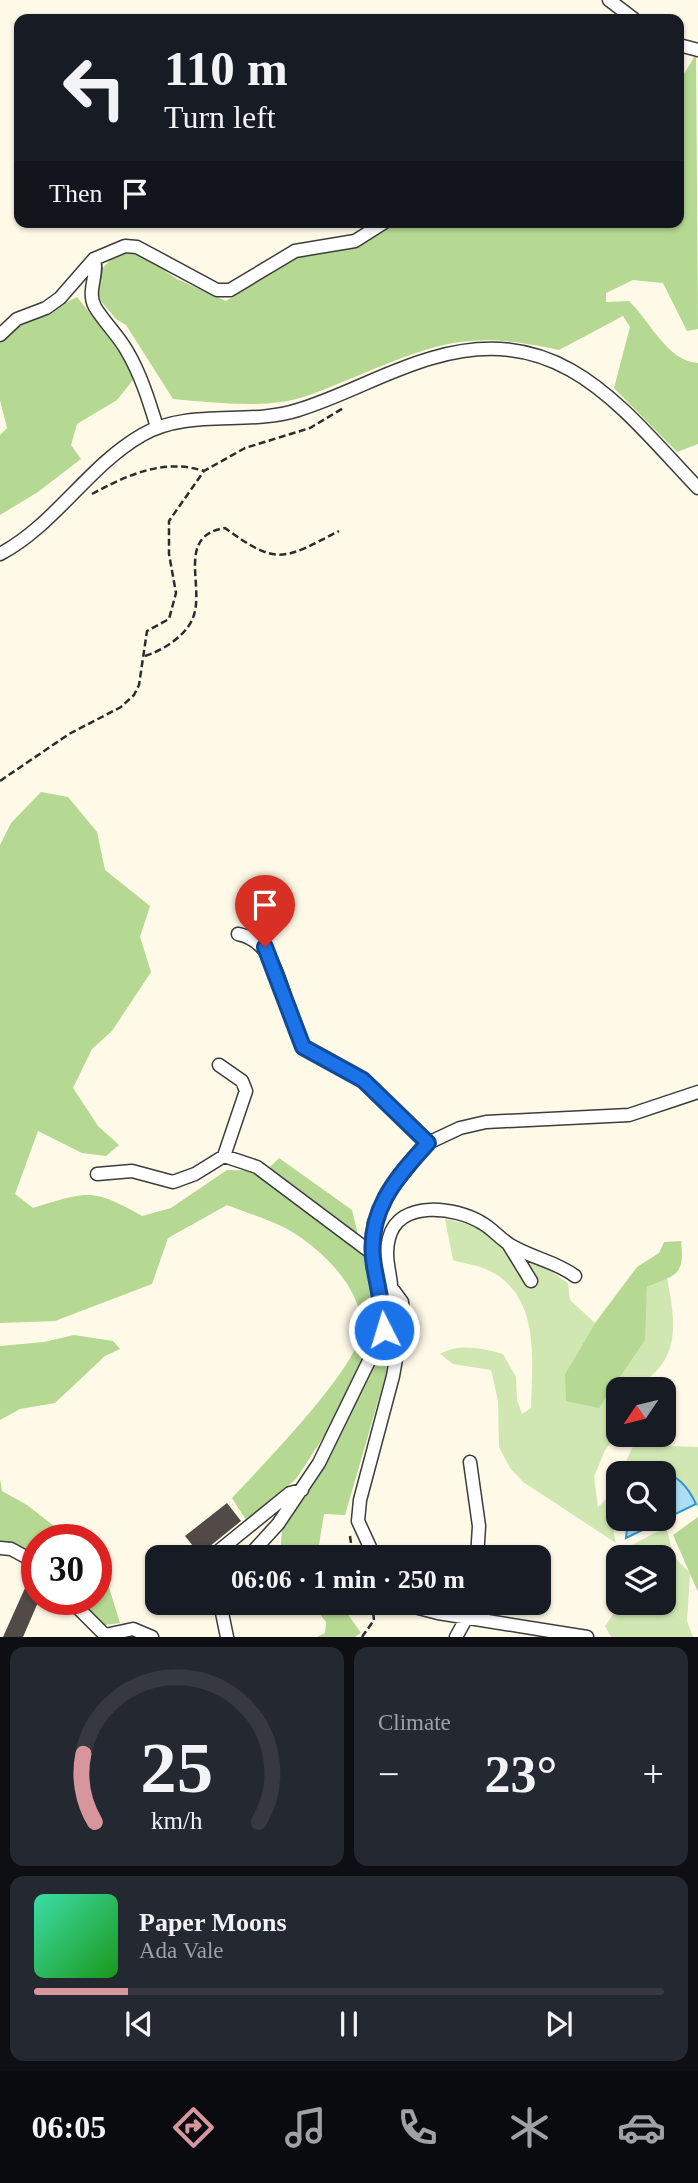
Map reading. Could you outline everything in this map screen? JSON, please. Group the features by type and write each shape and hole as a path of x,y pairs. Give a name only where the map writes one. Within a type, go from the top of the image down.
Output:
{"street":[{"path":"609,0 627,14"},
{"path":"0,335 17,319 46,308 60,298 94,259 124,247 137,247 217,290 230,290 295,251 355,241 376,228"},
{"path":"94,259 96,266 91,287 94,305 126,350 143,381 157,427"},
{"path":"0,554 22,539 124,447 157,427 297,411 432,357 492,347 545,358 575,370 608,393 698,488"},
{"path":"238,934 250,936 265,947 303,1047 363,1080 428,1143"},
{"path":"97,1174 132,1171 173,1182 195,1174 224,1156 246,1091 242,1081 219,1065"},
{"path":"384,1330 373,1254 374,1223 379,1207 404,1170 428,1143 460,1128 486,1122 629,1115 698,1092"},
{"path":"224,1156 257,1167 373,1254"},
{"path":"260,1545 303,1490 384,1330 394,1291 388,1239 398,1222 414,1213 427,1210 455,1211 483,1223 509,1245 575,1276"},
{"path":"509,1245 531,1281"},
{"path":"369,1545 358,1521 360,1500 393,1376 403,1319 402,1302 394,1291"},
{"path":"470,1462 479,1526 478,1545"},
{"path":"226,1545 290,1493 303,1490"},
{"path":"0,1548 11,1549 21,1554"},
{"path":"84,1615 104,1636 133,1629 152,1637"},
{"path":"222,1615 227,1637"},
{"path":"457,1615 587,1637"},
{"path":"456,1637 467,1617"}],"path":[{"path":"0,781 69,734 121,707 139,685 144,657 143,643 147,631 169,619 176,593 169,555 169,521 204,471 245,448 310,428 350,403 346,391"},
{"path":"76,491 88,496 124,477 159,467 188,466 204,471"},
{"path":"144,657 180,636 192,620 197,588 193,569 198,544 213,530 225,528 252,548 275,557 307,548 339,531"},
{"path":"362,1637 374,1620 373,1615"}],"green space":[{"path":"696,54 698,329 687,331 663,283 633,280 606,293 606,302 629,301 669,348 687,361 698,363 698,444 677,452 614,388 630,327 623,316 559,350 499,341 452,343 407,356 299,398 281,402 240,404 173,399 126,325 116,319 100,300 97,284 101,270 113,257 127,253 141,254 177,279 226,301 297,255 362,241 387,228 684,228 684,74"},
{"path":"77,297 120,351 133,380 117,400 77,424 71,445 81,459 38,492 0,515 0,435 7,428 0,400 0,341 9,331"},
{"path":"41,792 68,797 97,832 105,870 150,906 140,937 151,972 112,1031 92,1049 73,1088 98,1126 119,1145 106,1156 82,1153 38,1131 15,1194 33,1208 66,1198 89,1195 111,1200 142,1216 171,1208 227,1170 266,1171 279,1158 352,1210 361,1247 376,1280 383,1329 326,1433 296,1479 246,1520 232,1498 323,1396 353,1353 360,1336 361,1320 349,1287 338,1271 310,1244 281,1226 227,1205 168,1238 152,1284 55,1321 0,1323 0,845 11,823"},
{"path":"445,1219 495,1235 568,1283 570,1300 595,1323 565,1374 644,1340 647,1287 667,1278 673,1333 666,1358 649,1377 606,1377 607,1447 594,1477 598,1507 606,1499 606,1531 614,1531 616,1543 523,1482 510,1468 499,1447 498,1401 491,1370 453,1364 440,1354 455,1349 479,1348 503,1354 516,1377 517,1400 522,1414 531,1408 530,1332 526,1313 518,1297 506,1282 490,1271 453,1260"},
{"path":"681,1241 680,1268 672,1276 647,1287 645,1340 620,1377 606,1377 606,1398 599,1408 566,1401 565,1374 595,1323 637,1267 659,1253 664,1242"},
{"path":"74,1335 113,1341 120,1349 105,1356 55,1403 20,1409 0,1420 0,1346 44,1342"},
{"path":"388,1340 386,1374 345,1515 324,1514 319,1545 281,1545 282,1528 325,1467 351,1403"},
{"path":"633,1447 698,1447 698,1509 684,1484 676,1480 676,1461 626,1461"},
{"path":"0,1479 2,1491 27,1505 51,1524 21,1524 21,1551 0,1541"},
{"path":"698,1517 698,1592 673,1535"},
{"path":"658,1531 667,1531 671,1545 632,1545"},
{"path":"676,1559 690,1573 687,1621 693,1637 611,1637 605,1626 613,1615 676,1615"},
{"path":"112,1597 120,1623 105,1625 93,1615 112,1615"},
{"path":"320,1615 348,1615 361,1633 355,1637 317,1637 325,1633 326,1622"}],"water":[{"path":"676,1478 689,1492 696,1504 676,1514"},
{"path":"627,1531 640,1531 626,1538"}],"building":[{"path":"227,1503 241,1521 211,1545 192,1545 185,1536"},
{"path":"21,1597 21,1615 33,1615 23,1637 3,1637"}],"route":[{"path":"265,947 303,1047 363,1080 428,1143 387,1194 374,1223 374,1266 384,1330"}]}
